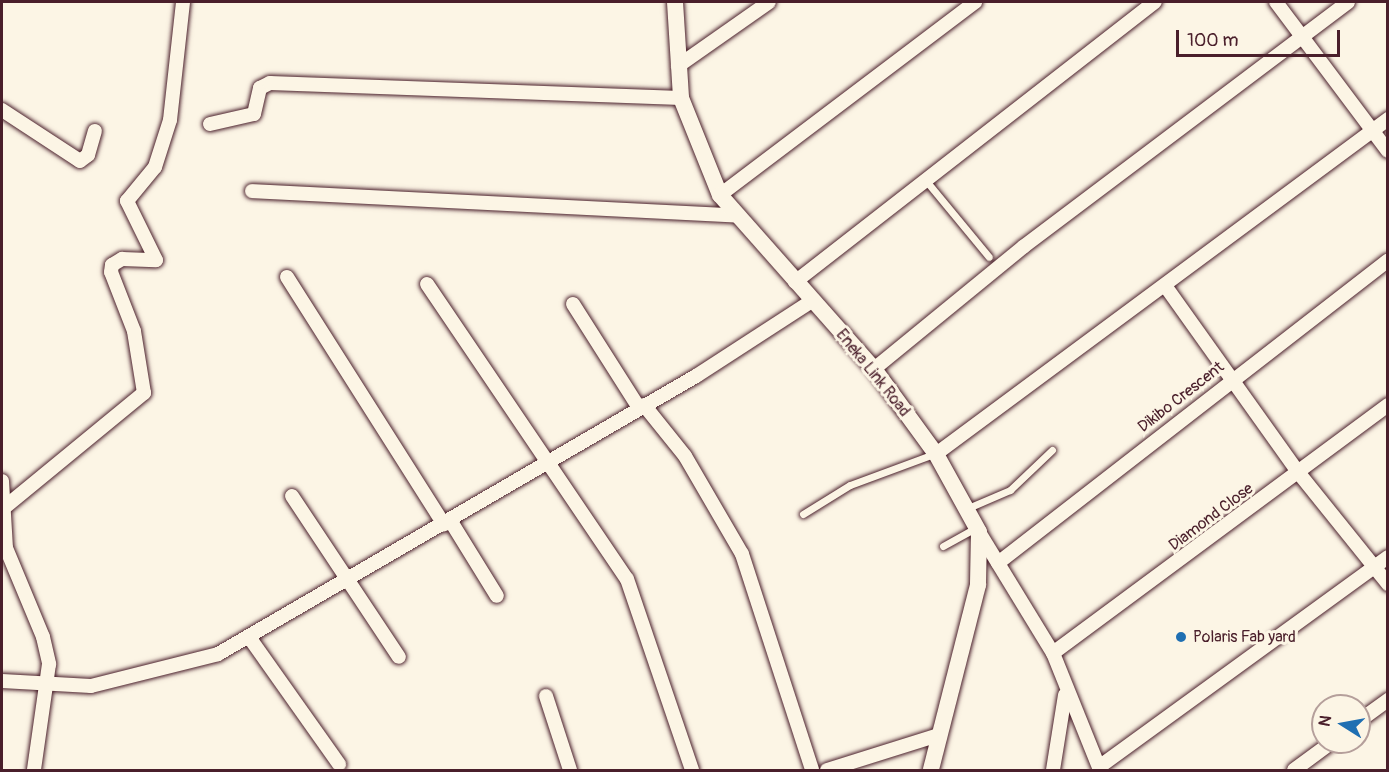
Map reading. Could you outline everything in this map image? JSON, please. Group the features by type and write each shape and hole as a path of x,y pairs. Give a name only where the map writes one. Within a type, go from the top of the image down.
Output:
{"street":[{"path":"5,507 144,393 134,332 111,272 112,265 122,260 156,260 127,201 154,167 170,120 183,2"},
{"name":"Eneka Link Road","path":"675,2 681,98 720,195 733,215 874,369 936,454 978,529 978,585 931,771"},
{"path":"678,66 769,2"},
{"path":"720,195 975,2"},
{"path":"795,282 927,182 1018,104 1155,2"},
{"path":"1276,2 1388,151"},
{"path":"874,369 1023,247 1304,38 1348,2"},
{"path":"210,124 254,114 260,88 270,83 681,98"},
{"path":"2,110 80,161 88,155 96,131"},
{"path":"936,454 1166,287 1388,119"},
{"path":"252,191 733,215"},
{"name":"Dikibo Crescent","path":"998,562 1232,379 1388,261"},
{"path":"287,277 497,596"},
{"path":"427,284 546,464 627,579 692,771"},
{"path":"1166,287 1298,472 1388,584"},
{"path":"2,681 91,686 133,678 218,654 348,581 546,464 812,301"},
{"path":"573,304 641,407 685,456 742,554 812,771"},
{"name":"Diamond Close","path":"1053,653 1388,405"},
{"path":"2,481 6,548 43,637 50,684 34,771"},
{"path":"292,496 399,657"},
{"path":"978,529 1053,653 1065,694 1099,769 1388,557"},
{"path":"249,636 339,764"},
{"path":"1053,771 1065,694"},
{"path":"546,696 570,771"},
{"path":"1371,712 1388,700"},
{"path":"827,771 939,735"},
{"path":"1294,771 1316,754"}],"lane":[{"path":"927,182 989,257"},
{"path":"968,508 1010,490 1052,450"},
{"path":"803,514 850,485 936,454"},
{"path":"943,546 978,529"}],"place":[{"name":"Polaris Fab yard","path":"1181,637"}]}
